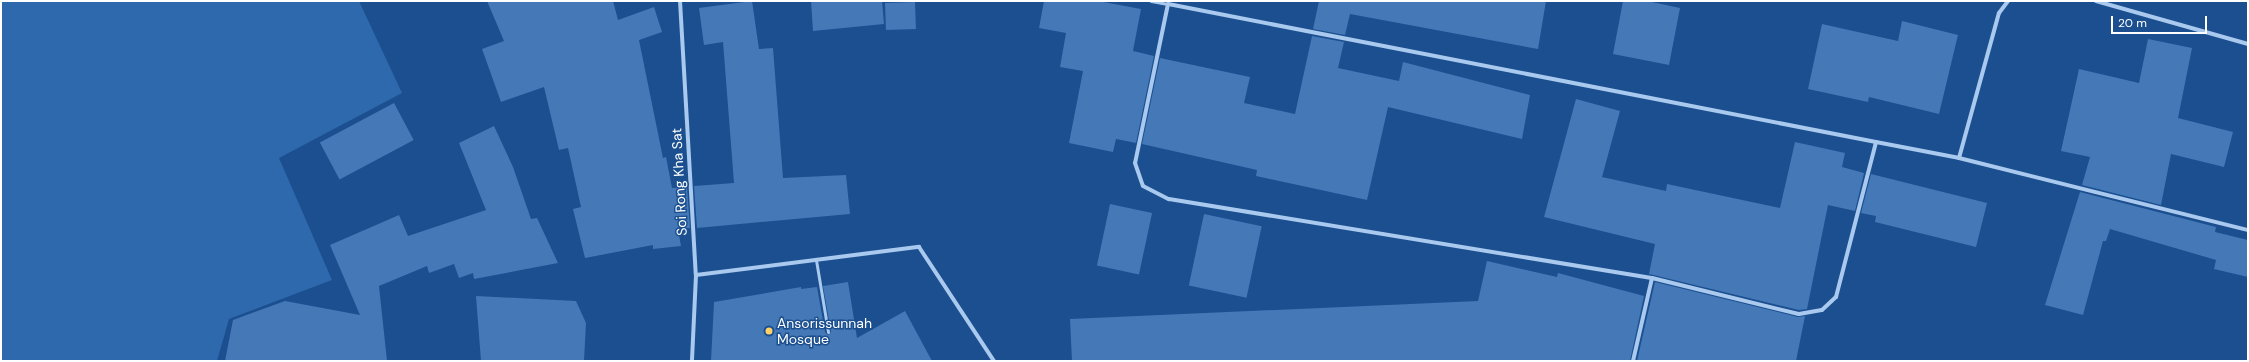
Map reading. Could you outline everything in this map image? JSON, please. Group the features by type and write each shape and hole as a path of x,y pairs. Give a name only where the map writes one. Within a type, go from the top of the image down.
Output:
{"street":[{"name":"Soi Rong Kha Sat","path":"680,1 696,275 692,361"},
{"path":"1959,158 1999,14 2008,1"},
{"path":"2096,1 2248,44"},
{"path":"1876,142 1836,297 1822,310 1799,314 1652,278 1169,199 1143,186 1135,163 1168,4 1959,158 2248,230"},
{"path":"696,275 919,247 994,361"},
{"path":"1633,361 1652,278"}],"lane":[{"path":"1151,1 1168,4"},
{"path":"816,260 828,332"}],"shaded area":[{"path":"1,1 359,1 402,93 279,158 332,280 229,319 217,361 1,361"}],"building":[{"path":"487,1 613,1 618,20 654,7 662,32 639,40 663,158 666,157 672,188 687,187 690,228 678,229 681,246 653,249 653,245 585,258 573,209 581,207 568,148 559,150 544,87 501,102 482,49 504,41"},
{"path":"752,1 759,49 773,48 783,178 846,175 850,214 697,228 694,186 734,183 723,42 704,45 699,8"},
{"path":"811,1 882,1 884,24 813,31"},
{"path":"1044,1 1098,1 1141,9 1133,51 1154,56 1136,143 1116,139 1113,152 1069,143 1083,71 1060,67 1066,33 1039,28"},
{"path":"1319,1 1546,1 1538,49 1350,14 1345,35 1313,29"},
{"path":"1623,1 1647,1 1680,8 1669,65 1613,54"},
{"path":"915,2 916,29 886,30 885,3"},
{"path":"1902,21 1958,35 1939,114 1869,97 1868,102 1808,89 1822,24 1898,41"},
{"path":"1312,36 1344,42 1338,68 1399,81 1403,62 1530,95 1522,139 1388,107 1367,200 1256,176 1257,170 1142,144 1160,58 1250,77 1244,103 1295,114"},
{"path":"2148,39 2192,48 2178,118 2233,132 2224,167 2171,154 2161,205 2082,185 2090,157 2061,151 2079,69 2139,83"},
{"path":"1576,99 1620,111 1602,177 1666,191 1667,184 1780,208 1795,142 1845,153 1842,167 1864,173 1855,211 1828,205 1807,309 1799,310 1649,274 1655,244 1544,217"},
{"path":"394,103 414,140 340,180 320,142"},
{"path":"494,126 513,167 531,219 537,218 558,263 474,279 473,273 459,278 454,264 429,273 427,266 379,286 387,361 225,361 233,320 285,301 360,315 330,245 399,215 408,236 486,210 459,143"},
{"path":"1871,174 1987,203 1976,247 1875,222 1876,216 1861,213"},
{"path":"2080,192 2216,227 2215,232 2248,240 2248,277 2214,269 2216,260 2110,229 2106,241 2103,241 2083,315 2045,305"},
{"path":"1110,204 1152,213 1139,275 1097,266"},
{"path":"1204,214 1262,226 1247,298 1189,285"},
{"path":"1487,261 1557,277 1558,273 1644,296 1630,361 1072,361 1070,319 1478,301"},
{"path":"848,282 857,338 905,311 932,361 711,361 714,302 801,287 801,289 817,287 825,332 828,335 831,332 823,286"},
{"path":"1655,282 1798,317 1805,316 1796,361 1637,361"},
{"path":"476,296 576,301 586,323 584,361 481,361"}],"place":[{"name":"Ansorissunnah Mosque","path":"769,331"}]}
